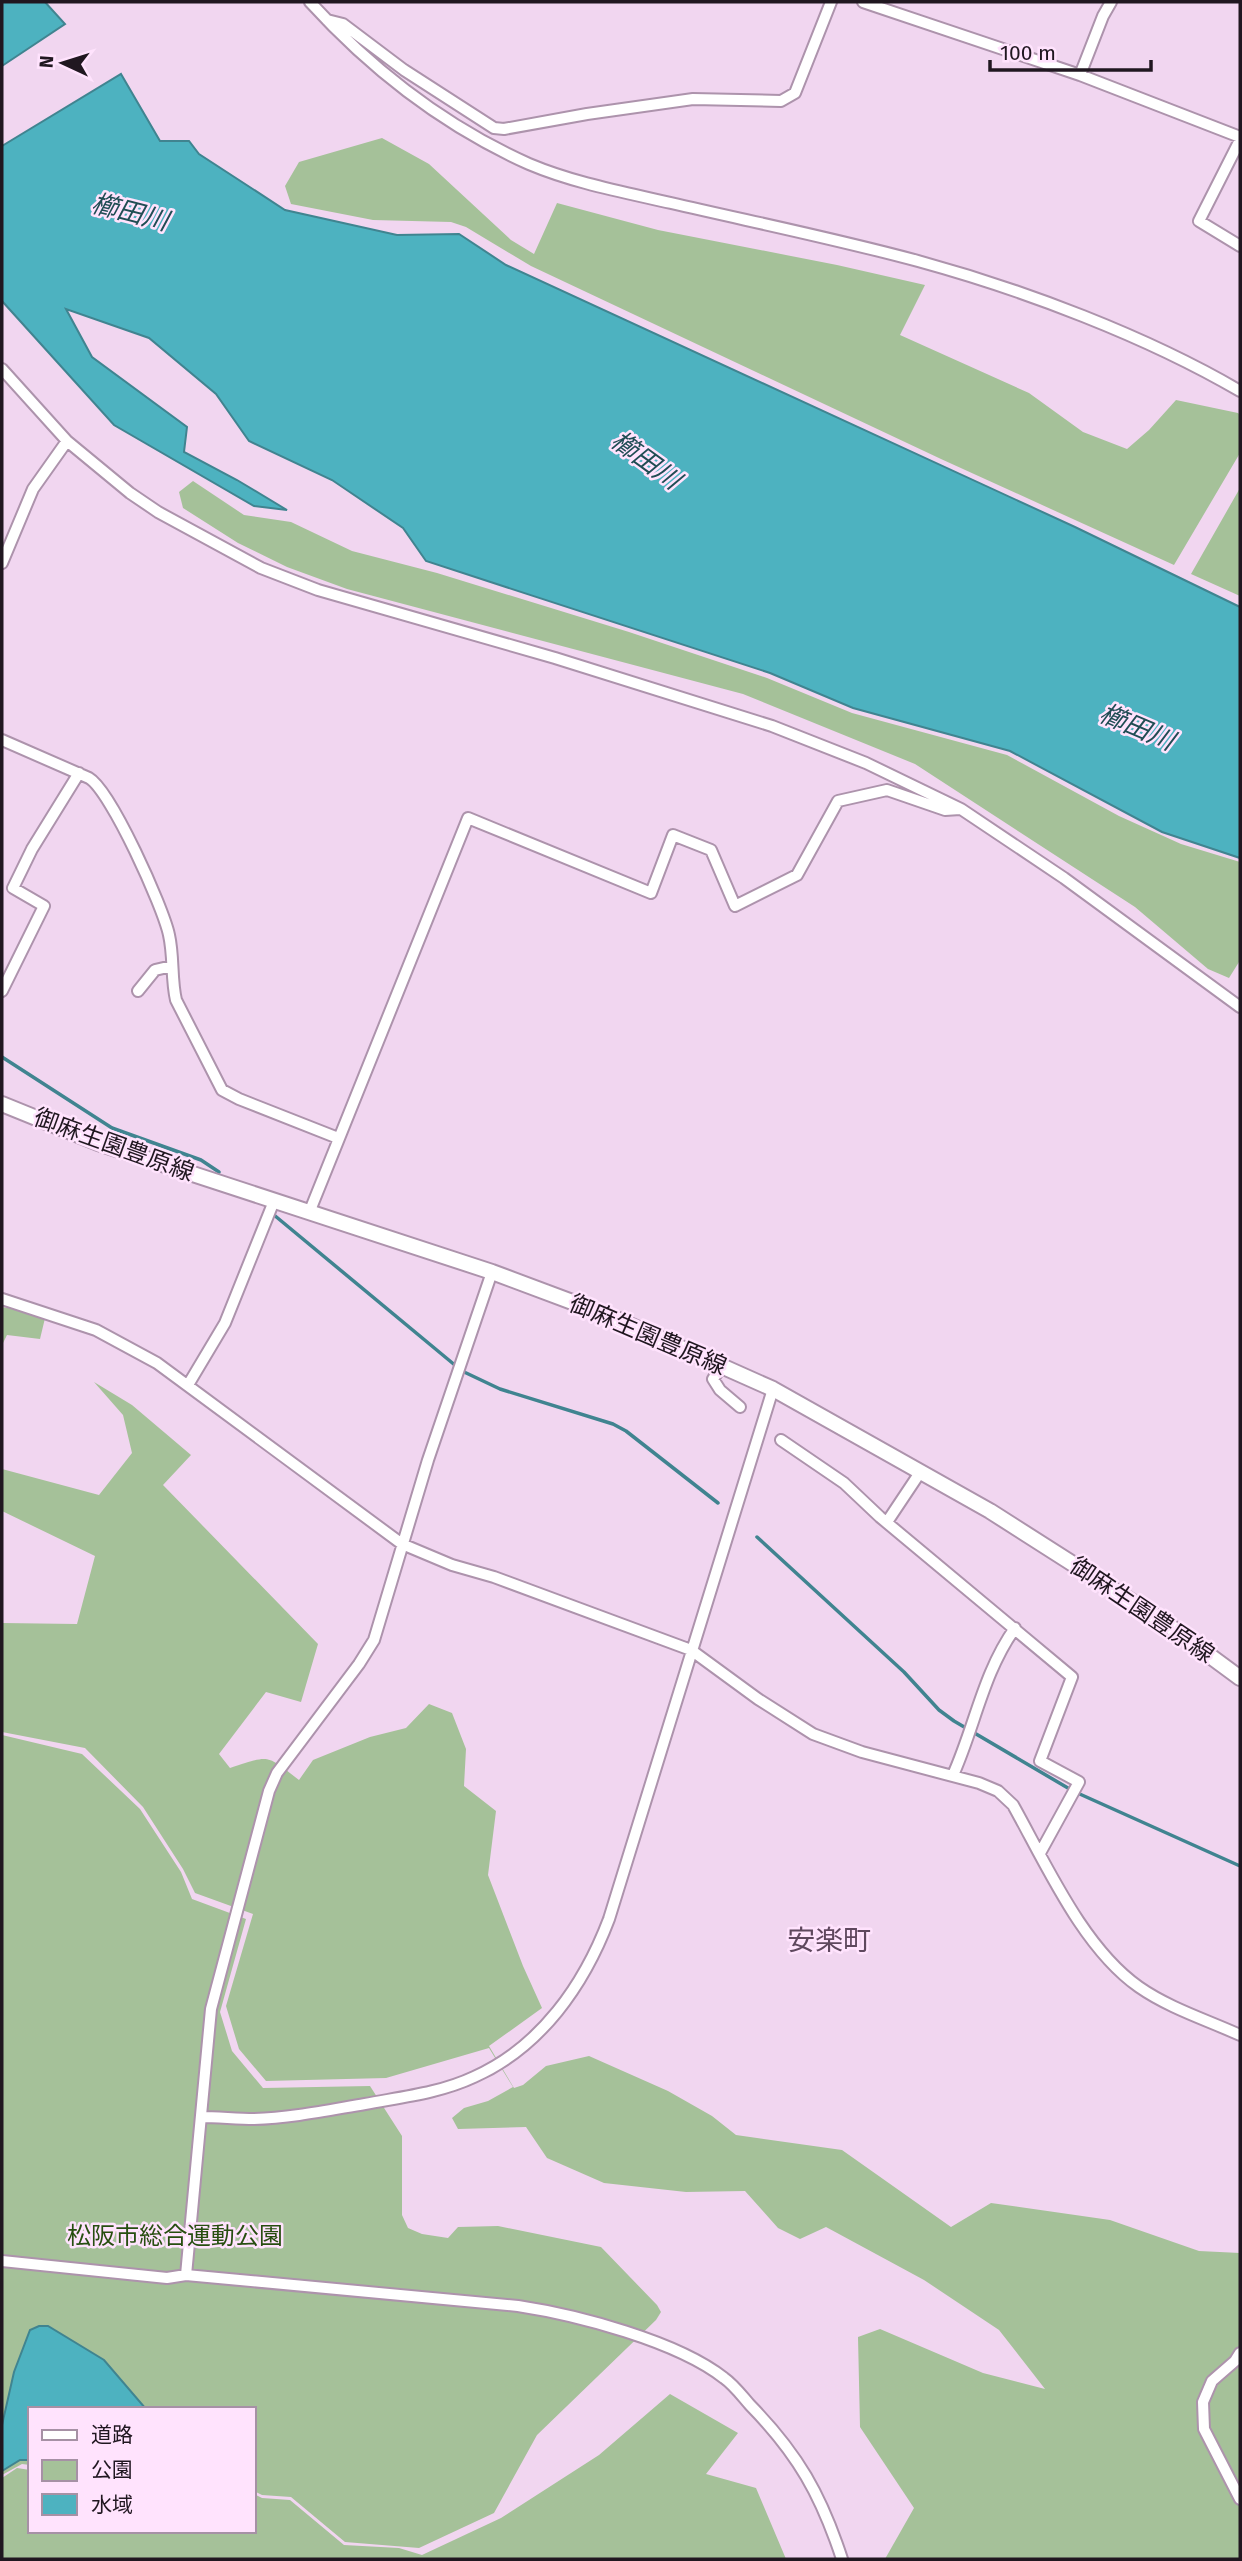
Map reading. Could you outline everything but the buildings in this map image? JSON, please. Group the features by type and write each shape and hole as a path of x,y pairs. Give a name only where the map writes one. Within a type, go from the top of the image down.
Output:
{"main road":[{"name":"御麻生園豊原線","path":"2,1104 98,1143 492,1272 607,1315 722,1366 773,1390 990,1511 1164,1622 1240,1678"}],"street":[{"path":"310,2 395,84 454,124 531,164 594,186 917,261 973,277 1090,319 1240,391"},
{"path":"327,20 344,24 404,70 487,125 503,129 693,99 781,101 789,98 795,93 831,2"},
{"path":"863,2 1080,75 1240,139 1199,221 1240,246"},
{"path":"1080,75 1102,16 1111,2"},
{"path":"2,369 67,441 130,493 158,512 261,568 318,590 555,658 772,726 866,763 961,809 1064,878 1240,1007"},
{"path":"2,564 33,489 67,441"},
{"path":"2,740 96,782 100,787 129,838 165,922 171,945 176,1000 222,1090 239,1100 338,1139"},
{"path":"2,991 44,906 13,888 32,849 79,774"},
{"path":"309,1213 468,818 651,893 673,835 711,850 735,905 797,875 838,801 887,790 945,810 961,809"},
{"path":"138,991 155,970 172,966"},
{"path":"188,1385 225,1323 274,1201"},
{"path":"186,2275 211,2009 272,1782 374,1640 402,1544 492,1272"},
{"path":"2,1299 96,1330 158,1363 402,1544 691,1650 758,1699 813,1734 862,1752 979,1783 1005,1796 1013,1805 1095,1946 1113,1966 1154,1996 1240,2035"},
{"path":"722,1366 713,1379 720,1390 740,1407"},
{"path":"201,2117 279,2117 428,2092 474,2077 499,2063 528,2042 563,2005 597,1948 621,1879 773,1390"},
{"path":"780,1440 844,1483 1072,1677 1040,1761 1079,1782 1040,1853"},
{"path":"887,1522 921,1471"},
{"path":"953,1775 969,1736 986,1680 1015,1628"},
{"path":"2,2261 167,2278 186,2275 518,2306 623,2331 669,2349 725,2379 798,2459 828,2516 842,2559"},
{"path":"1240,2353 1235,2361 1212,2381 1203,2402 1204,2428 1240,2499"}],"green space":[{"path":"382,138 429,164 511,240 534,254 557,203 658,230 925,285 900,335 1029,393 1083,432 1127,449 1149,430 1176,400 1238,413 1240,453 1174,565 941,459 531,266 466,227 451,222 373,220 291,204 285,186 299,162"},
{"path":"193,481 244,515 291,522 352,551 437,573 629,632 767,678 852,713 1007,755 1119,816 1181,844 1240,862 1239,962 1229,978 1208,969 1135,907 915,764 743,694 347,589 287,567 238,543 183,508 179,492"},
{"path":"1240,488 1240,596 1191,574"},
{"path":"2,1307 46,1314 40,1339 7,1335 2,1345"},
{"path":"94,1382 132,1405 191,1455 163,1485 318,1644 301,1702 266,1692 219,1754 230,1768 267,1759 280,1765 299,1780 313,1760 370,1737 406,1728 429,1704 452,1713 466,1749 464,1786 496,1811 488,1875 542,2008 489,2046 514,2088 523,2085 546,2066 589,2056 668,2091 712,2116 736,2135 842,2150 951,2227 991,2203 1110,2220 1199,2251 1240,2253 1240,2559 885,2559 914,2508 860,2427 858,2337 880,2329 983,2373 1045,2389 999,2330 924,2280 826,2227 800,2239 778,2228 745,2191 686,2192 604,2183 547,2158 526,2127 458,2129 452,2118 464,2108 488,2101 513,2087 489,2048 386,2078 266,2081 239,2049 226,2006 253,1914 195,1893 183,1869 143,1807 85,1748 2,1732 2,1623 77,1624 95,1556 2,1511 2,1469 99,1495 132,1453 123,1415"},
{"name":"松阪市総合運動公園","path":"2,1735 82,1754 140,1809 181,1872 192,1899 246,1919 220,2012 232,2051 263,2088 370,2086 402,2136 402,2215 408,2228 422,2234 448,2238 458,2227 498,2226 601,2247 661,2312 656,2320 537,2435 494,2513 419,2548 345,2542 291,2497 262,2495 256,2492 256,2407 28,2407 28,2465 22,2464 2,2475"},
{"path":"670,2394 738,2433 706,2474 756,2488 786,2559 2,2559 2,2478 17,2468 28,2470 28,2533 256,2533 256,2495 290,2500 344,2545 399,2548 422,2555 501,2518 599,2455"}],"water":[{"path":"2,2 45,2 65,24 2,66"},
{"name":"櫛田川","path":"121,74 160,141 189,141 199,154 285,210 397,235 459,234 506,265 1075,527 1240,607 1240,858 1162,832 1010,751 853,708 770,673 426,561 403,528 332,480 249,441 216,394 149,338 66,309 92,357 187,427 184,452 287,510 254,506 114,425 2,301 2,146"},
{"path":"48,2326 104,2360 144,2407 28,2407 28,2460 20,2460 2,2471 2,2425 14,2372 30,2330"}],"waterway":[{"path":"2,1057 112,1128 201,1160 219,1172"},
{"path":"274,1215 456,1366"},
{"path":"462,1371 500,1389 613,1424 626,1431 718,1503"},
{"path":"757,1537 904,1672 939,1710 954,1721 1073,1791 1240,1866"}],"district":[{"name":"安楽町","path":"829,1940"}]}
